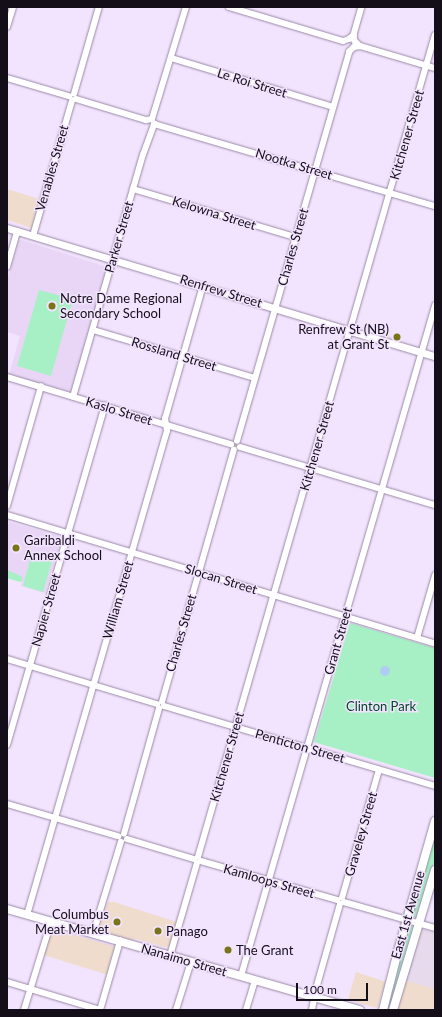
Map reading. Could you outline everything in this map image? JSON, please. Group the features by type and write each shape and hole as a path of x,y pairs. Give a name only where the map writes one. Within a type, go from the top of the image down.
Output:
{"main road":[{"name":"East 1st Avenue","path":"383,1010 406,920 435,821"},
{"name":"East 1st Avenue","path":"393,1010 435,870"},
{"name":"Nanaimo Street","path":"7,909 360,1010"}],"street":[{"path":"7,27 13,7"},
{"name":"Venables Street","path":"33,236 99,7"},
{"name":"Parker Street","path":"73,397 186,7"},
{"path":"229,7 435,68"},
{"path":"350,43 354,35 362,7"},
{"name":"Kitchener Street","path":"170,956 435,35"},
{"name":"Charles Street","path":"93,934 123,838 349,52 350,43"},
{"name":"Le Roi Street","path":"171,58 333,107"},
{"name":"Nootka Street","path":"7,78 435,206"},
{"name":"Kelowna Street","path":"133,189 295,237"},
{"name":"Renfrew Street","path":"7,228 435,356"},
{"path":"7,267 17,231"},
{"name":"William Street","path":"27,915 167,431 165,419 203,286"},
{"name":"Grant Street","path":"241,976 435,306"},
{"name":"Rossland Street","path":"92,330 255,378"},
{"name":"Kaslo Street","path":"7,377 435,505"},
{"path":"7,506 41,387"},
{"name":"Napier Street","path":"7,745 105,406"},
{"name":"Slocan Street","path":"7,515 435,643"},
{"path":"417,638 435,576"},
{"name":"Penticton Street","path":"7,659 435,786"},
{"name":"Graveley Street","path":"312,1010 341,901 379,770"},
{"name":"Kamloops Street","path":"7,804 435,928"},
{"path":"24,1010 51,922"},
{"path":"7,982 99,1009 120,942"},
{"path":"176,1010 191,962"},
{"path":"246,1010 255,980"}],"shaded area":[{"path":"7,189 39,199 32,228 7,220"},
{"name":"Notre Dame Regional Secondary School","path":"19,240 107,267 72,390 70,392 9,375 20,336 7,332 7,280"},
{"path":"9,522 62,537 45,593 21,586 22,582 7,578 7,529"},
{"path":"108,902 114,902 177,922 169,946 165,947 136,939 132,940 100,931 101,922"},
{"path":"421,929 435,932 435,989 405,980"},
{"path":"56,930 113,946 115,949 108,975 44,955 51,933"},
{"path":"356,972 386,982 377,1008 348,1000"},
{"path":"405,980 435,989 435,1010 397,1010"}],"green space":[{"path":"39,290 73,299 51,376 17,366"},
{"path":"32,552 53,558 43,592 23,586"},
{"path":"7,570 21,576 23,580 20,582 7,578"},
{"name":"Clinton Park","path":"350,623 435,648 435,778 314,742"},
{"path":"435,830 435,859 418,918 410,916"},
{"path":"412,925 414,927 390,1009 388,1008 396,969 409,926"}],"water":[{"path":"385,666 390,671 385,676 380,671"}],"place":[{"name":"Notre Dame Regional Secondary School","path":"52,306"},
{"name":"Renfrew St (NB) at Grant St","path":"397,337"},
{"name":"Garibaldi Annex School","path":"16,548"},
{"name":"Columbus Meat Market","path":"117,922"},
{"name":"Panago","path":"158,931"},
{"name":"The Grant","path":"228,950"}]}
